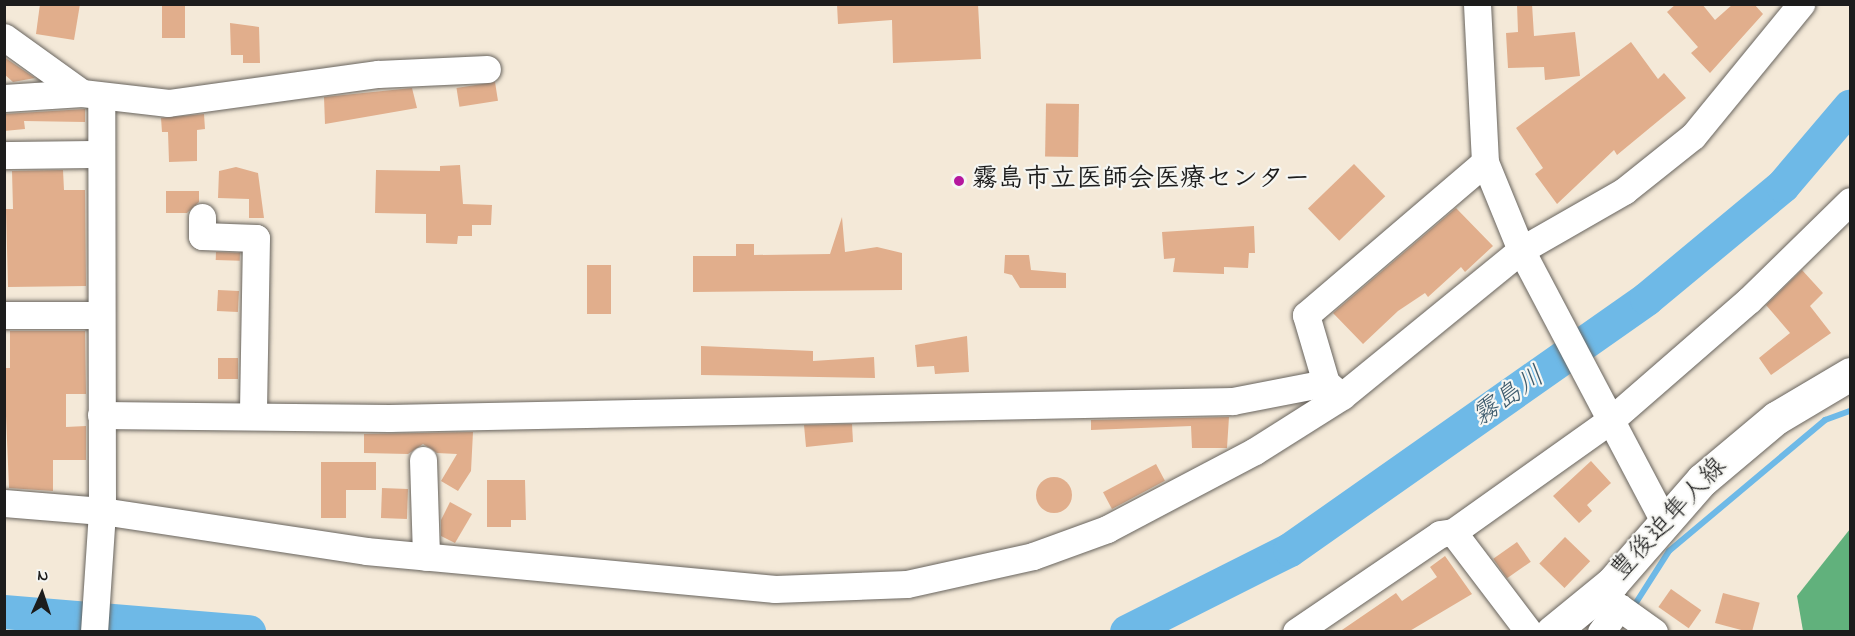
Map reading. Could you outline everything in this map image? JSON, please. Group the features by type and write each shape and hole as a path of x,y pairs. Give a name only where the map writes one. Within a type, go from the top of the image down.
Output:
{"main road":[{"name":"豊後迫隼人線","path":"1552,632 1612,583 1702,480 1776,418 1851,374"}],"street":[{"path":"1477,4 1485,162 1521,250 1664,521"},
{"path":"4,503 426,557 775,589 907,584 965,574 1107,529 1255,451 1334,389 1521,250 1624,191 1693,136 1801,4"},
{"path":"4,37 92,96 99,154 101,515 94,632"},
{"path":"4,98 92,96 196,101 378,74 487,69"},
{"path":"4,156 99,154"},
{"path":"1334,389 1306,315 1485,162"},
{"path":"1296,632 1440,534 1453,532 1612,419 1749,300 1851,201"},
{"path":"202,217 202,236 255,238 253,413"},
{"path":"4,315 99,315"},
{"path":"100,415 253,413 389,418 1233,401 1334,389"},
{"path":"423,460 426,557"},
{"path":"1453,532 1529,632"},
{"path":"1601,632 1636,619"}],"green space":[{"path":"1850,529 1850,631 1803,631 1797,596"}],"building":[{"path":"40,4 80,4 74,40 36,34"},
{"path":"162,4 185,4 185,38 162,38"},
{"path":"837,4 978,4 981,59 893,63 892,20 838,24"},
{"path":"1517,4 1532,4 1534,36 1575,32 1580,76 1545,80 1544,67 1508,68 1506,33 1518,32"},
{"path":"1676,4 1702,4 1715,20 1733,4 1754,4 1763,14 1710,73 1691,53 1698,47 1667,12"},
{"path":"230,23 259,27 260,63 243,63 243,55 231,55"},
{"path":"1631,42 1658,79 1664,73 1686,98 1617,155 1614,150 1557,204 1535,174 1543,168 1516,128"},
{"path":"4,57 35,78 13,82 4,74"},
{"path":"495,82 498,101 459,107 456,88"},
{"path":"412,88 417,108 325,124 324,97"},
{"path":"1046,103 1079,104 1078,157 1045,156"},
{"path":"85,109 85,122 24,121 25,129 4,131 4,114"},
{"path":"204,114 205,129 197,130 197,161 169,162 168,132 162,132 161,118"},
{"path":"1354,164 1385,196 1339,241 1308,208"},
{"path":"460,165 463,204 492,205 491,225 472,225 472,236 458,236 457,244 426,243 426,214 375,213 376,170 440,171 440,166"},
{"path":"236,167 258,173 264,218 249,218 249,199 218,198 219,171"},
{"path":"63,170 64,190 85,190 86,286 8,287 6,209 13,209 12,171"},
{"path":"166,191 199,191 199,202 187,213 166,213"},
{"path":"1456,208 1493,246 1465,272 1461,267 1428,297 1425,293 1398,311 1363,344 1333,313"},
{"path":"842,217 845,252 877,247 902,253 902,290 693,292 693,256 736,256 736,244 754,244 754,255 830,254"},
{"path":"1254,226 1255,253 1249,253 1248,268 1224,267 1224,274 1173,272 1175,258 1164,259 1162,232"},
{"path":"216,252 240,253 240,261 216,260"},
{"path":"1005,255 1029,255 1031,270 1066,273 1066,288 1020,288 1012,275 1004,273"},
{"path":"587,265 611,265 611,314 587,314"},
{"path":"1802,270 1823,293 1810,306 1831,333 1771,375 1759,358 1790,333 1766,305"},
{"path":"218,290 239,291 238,312 217,311"},
{"path":"10,331 85,331 86,394 66,394 66,427 86,426 86,460 53,460 53,491 9,488 4,368 10,368"},
{"path":"967,336 969,372 935,374 934,366 917,367 915,345"},
{"path":"701,346 813,351 813,361 874,357 875,378 701,375"},
{"path":"218,358 238,358 238,379 218,379"},
{"path":"1229,417 1227,448 1192,448 1191,426 1091,430 1091,420"},
{"path":"852,424 853,442 806,447 804,425"},
{"path":"473,432 471,471 458,491 441,481 457,454 437,453 423,444 408,454 364,453 364,434"},
{"path":"1591,461 1611,483 1587,505 1592,511 1579,523 1553,496"},
{"path":"321,462 376,462 376,490 346,490 346,518 321,518"},
{"path":"1156,464 1165,481 1112,509 1103,492"},
{"path":"1054,477 1067,482 1072,495 1067,508 1054,513 1041,508 1036,495 1041,482"},
{"path":"487,480 525,480 526,520 511,520 511,527 487,527"},
{"path":"382,488 408,489 407,519 381,518"},
{"path":"450,502 472,514 455,543 441,536 441,520"},
{"path":"1565,537 1590,561 1564,588 1539,564"},
{"path":"1517,542 1531,562 1507,578 1493,559"},
{"path":"1445,556 1472,594 1408,632 1339,632 1396,593 1402,601 1437,577 1430,567"},
{"path":"1671,589 1701,610 1689,628 1658,607"},
{"path":"1723,593 1760,603 1752,632 1715,623"}],"waterway":[{"name":"霧島川","path":"1127,632 1290,550 1647,299 1783,186 1850,107"},
{"path":"1632,609 1669,551 1825,420 1850,411"},
{"name":"霧島川","path":"4,612 249,632"}],"place":[{"name":"霧島市立医師会医療センター","path":"959,181"}]}
